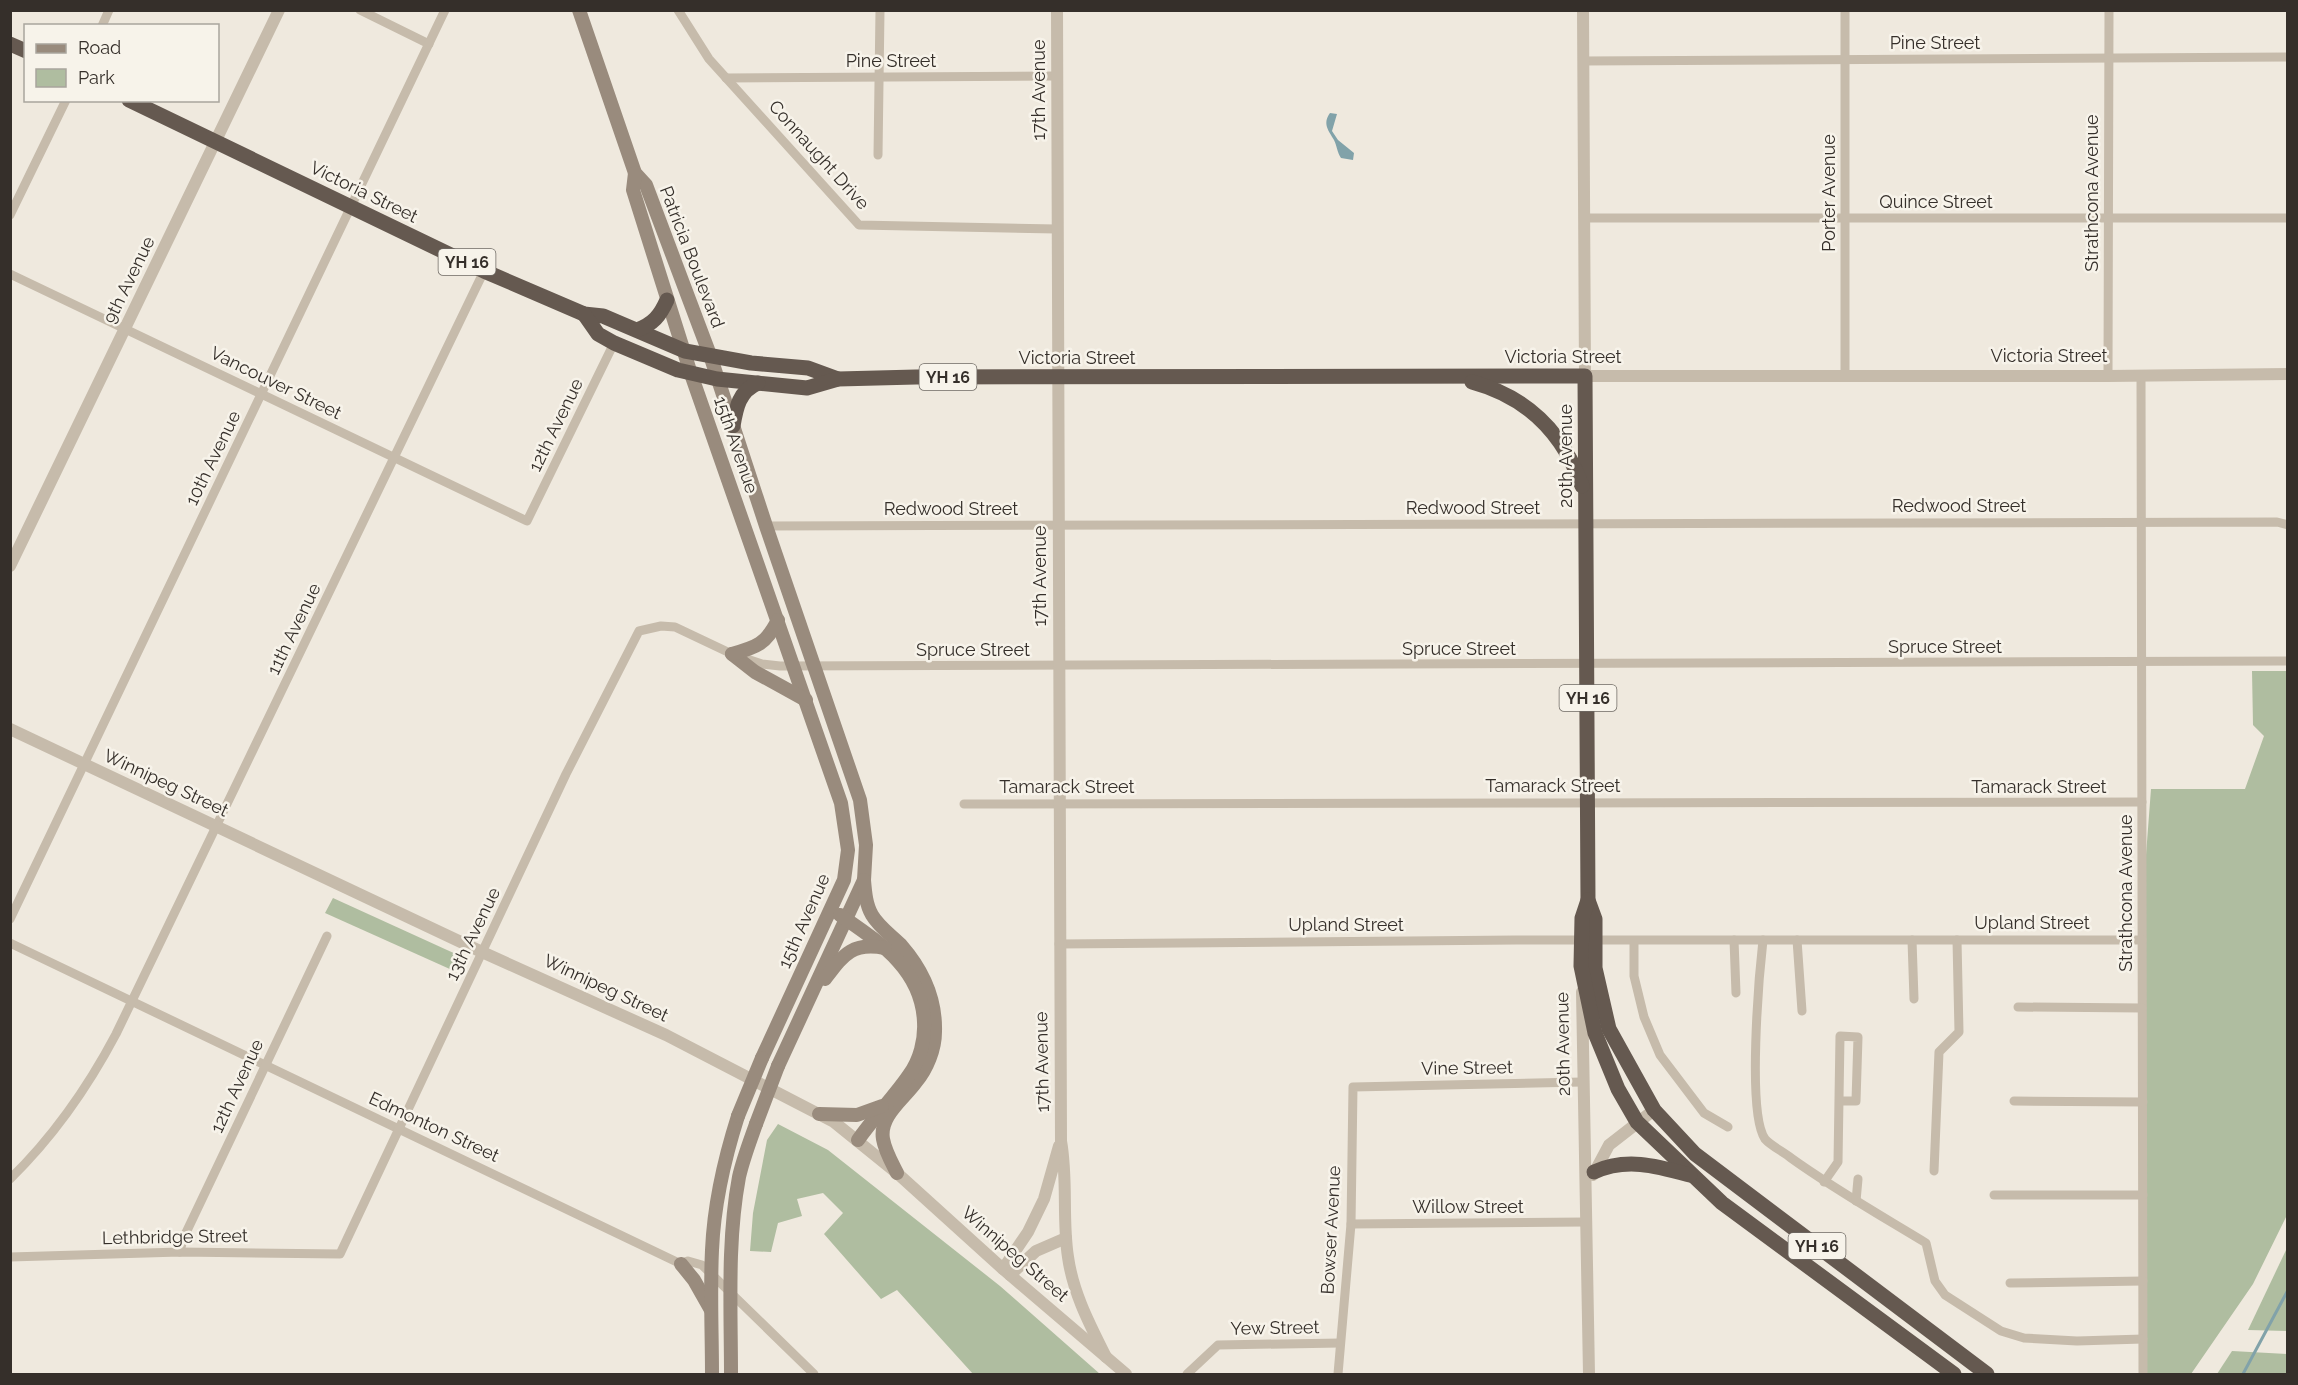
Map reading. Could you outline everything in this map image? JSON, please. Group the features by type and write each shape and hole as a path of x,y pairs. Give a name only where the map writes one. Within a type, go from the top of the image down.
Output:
{"highway":[{"path":"10,44 24,50"},
{"name":"Victoria Street","path":"133,102 484,271 584,314 603,316 685,351 760,364 808,368 838,379"},
{"path":"637,330 649,326 660,315 667,300"},
{"name":"Victoria Street","path":"584,314 598,334 614,343 691,374 717,379 807,388 838,379 1585,376"},
{"name":"20th Avenue","path":"1581,966 1589,940 1582,918 1588,900 1589,802 1585,376"},
{"path":"1455,377 1493,387 1533,412 1556,435 1573,462 1586,496"},
{"path":"733,426 741,397 747,388 758,383"},
{"name":"YH 16","path":"1589,940 1609,1029 1654,1110 1695,1154 1987,1374"},
{"name":"YH 16","path":"1581,966 1595,1033 1618,1089 1637,1122 1691,1176 1722,1203 1954,1374"},
{"path":"1594,1172 1607,1166 1647,1164 1691,1176"}],"main road":[{"name":"Patricia Boulevard","path":"579,10 635,174 645,185 710,355"},
{"name":"Patricia Boulevard","path":"635,174 633,190 685,351"},
{"name":"15th Avenue","path":"685,351 691,374 841,803 848,850 843,880 762,1058 738,1116 723,1170 716,1205 711,1272 712,1374"},
{"name":"15th Avenue","path":"710,355 860,800 866,844 864,880 778,1066 742,1168 735,1209 730,1374"},
{"path":"732,654 761,644 778,620"},
{"path":"732,654 755,672 806,700"},
{"path":"864,880 866,899 872,916 902,946 922,975 934,1006 935,1034 929,1062 917,1081 886,1119 883,1132 885,1147 897,1173"},
{"path":"831,909 886,948 913,979 924,1008 924,1034 918,1057 910,1074 858,1140"},
{"path":"810,1000 841,959 850,951 866,946 886,948"},
{"path":"819,1114 857,1115 884,1105"},
{"path":"681,1264 694,1280 712,1311"}],"street":[{"path":"103,24 109,10"},
{"name":"9th Avenue","path":"10,566 279,10"},
{"path":"360,10 429,44"},
{"name":"10th Avenue","path":"10,919 445,10"},
{"name":"Connaught Drive","path":"678,10 709,59 859,225 1056,229"},
{"path":"878,155 880,10"},
{"name":"17th Avenue","path":"1057,10 1058,803 1061,1141 1065,1165 1068,1258 1077,1294 1106,1357"},
{"name":"20th Avenue","path":"1582,10 1585,376"},
{"name":"Porter Avenue","path":"1845,10 1845,375"},
{"name":"Strathcona Avenue","path":"2108,376 2109,10"},
{"name":"Pine Street","path":"1583,62 2288,57"},
{"name":"Pine Street","path":"726,78 1056,76"},
{"path":"10,215 65,102"},
{"name":"Quince Street","path":"1584,218 2288,218"},
{"name":"11th Avenue","path":"10,1179 50,1137 103,1058 484,271"},
{"name":"Vancouver Street","path":"10,274 526,521"},
{"name":"12th Avenue","path":"526,521 614,343"},
{"name":"Victoria Street","path":"1585,376 2288,374"},
{"name":"Strathcona Avenue","path":"2141,376 2143,1374"},
{"name":"Redwood Street","path":"766,526 2141,522 2277,522 2288,525"},
{"name":"Spruce Street","path":"639,631 661,626 675,627 732,654 762,664 794,666 1058,667 2288,661"},
{"name":"13th Avenue","path":"340,1254 566,774 639,631"},
{"name":"Winnipeg Street","path":"10,729 482,952 666,1035 834,1122 897,1173 1007,1272 1126,1374"},
{"name":"Tamarack Street","path":"964,804 2142,802"},
{"name":"12th Avenue","path":"180,1252 183,1239 327,936"},
{"name":"Upland Street","path":"1059,944 1589,940 2142,940"},
{"path":"1634,940 1634,976 1644,1017 1659,1055 1704,1113 1728,1126"},
{"path":"1734,940 1736,993"},
{"path":"1763,940 1757,1001 1756,1061 1759,1122 1766,1139 1824,1182 1926,1242 1935,1281 1945,1295 2001,1331 2024,1338 2078,1341 2143,1339"},
{"path":"1797,940 1802,1011"},
{"path":"1912,940 1914,999"},
{"name":"Upland Street","path":"1934,1171 1939,1052 1959,1032 1957,940"},
{"name":"Edmonton Street","path":"10,944 681,1264 688,1261 702,1265 814,1374"},
{"name":"20th Avenue","path":"1581,966 1589,1374"},
{"path":"2018,1007 2142,1008"},
{"path":"1824,1182 1838,1162 1840,1036 1858,1037 1856,1101 1839,1101"},
{"name":"Vine Street","path":"1353,1087 1582,1082"},
{"name":"Bowser Avenue","path":"1338,1374 1351,1224 1353,1087"},
{"path":"2014,1101 2143,1102"},
{"name":"20th Avenue","path":"1586,1189 1610,1145 1654,1110"},
{"name":"17th Avenue","path":"1007,1272 1044,1199 1061,1141"},
{"path":"1856,1201 1858,1179"},
{"path":"1994,1196 2143,1196"},
{"name":"Willow Street","path":"1351,1224 1585,1222"},
{"path":"1007,1272 1036,1251 1066,1238"},
{"name":"Lethbridge Street","path":"10,1257 180,1252 340,1254"},
{"path":"2010,1283 2143,1281"},
{"name":"Yew Street","path":"1187,1374 1218,1345 1340,1343"}],"green space":[{"path":"2252,671 2287,671 2287,1215 2253,1284 2191,1374 2145,1374 2140,934 2151,789 2245,789 2264,736 2253,725"},
{"path":"333,898 458,955 452,970 325,913"},
{"path":"778,1124 828,1150 1000,1286 1100,1374 973,1374 897,1290 881,1299 824,1234 843,1213 823,1193 797,1199 802,1216 778,1223 771,1252 750,1251 753,1213 767,1140"},
{"path":"2287,1248 2287,1331 2248,1330"},
{"path":"2232,1351 2287,1354 2287,1374 2217,1374"}],"water":[{"path":"1330,113 1337,114 1332,131 1338,140 1354,153 1353,160 1340,156 1327,127"}],"waterway":[{"path":"2243,1374 2288,1290"}]}
